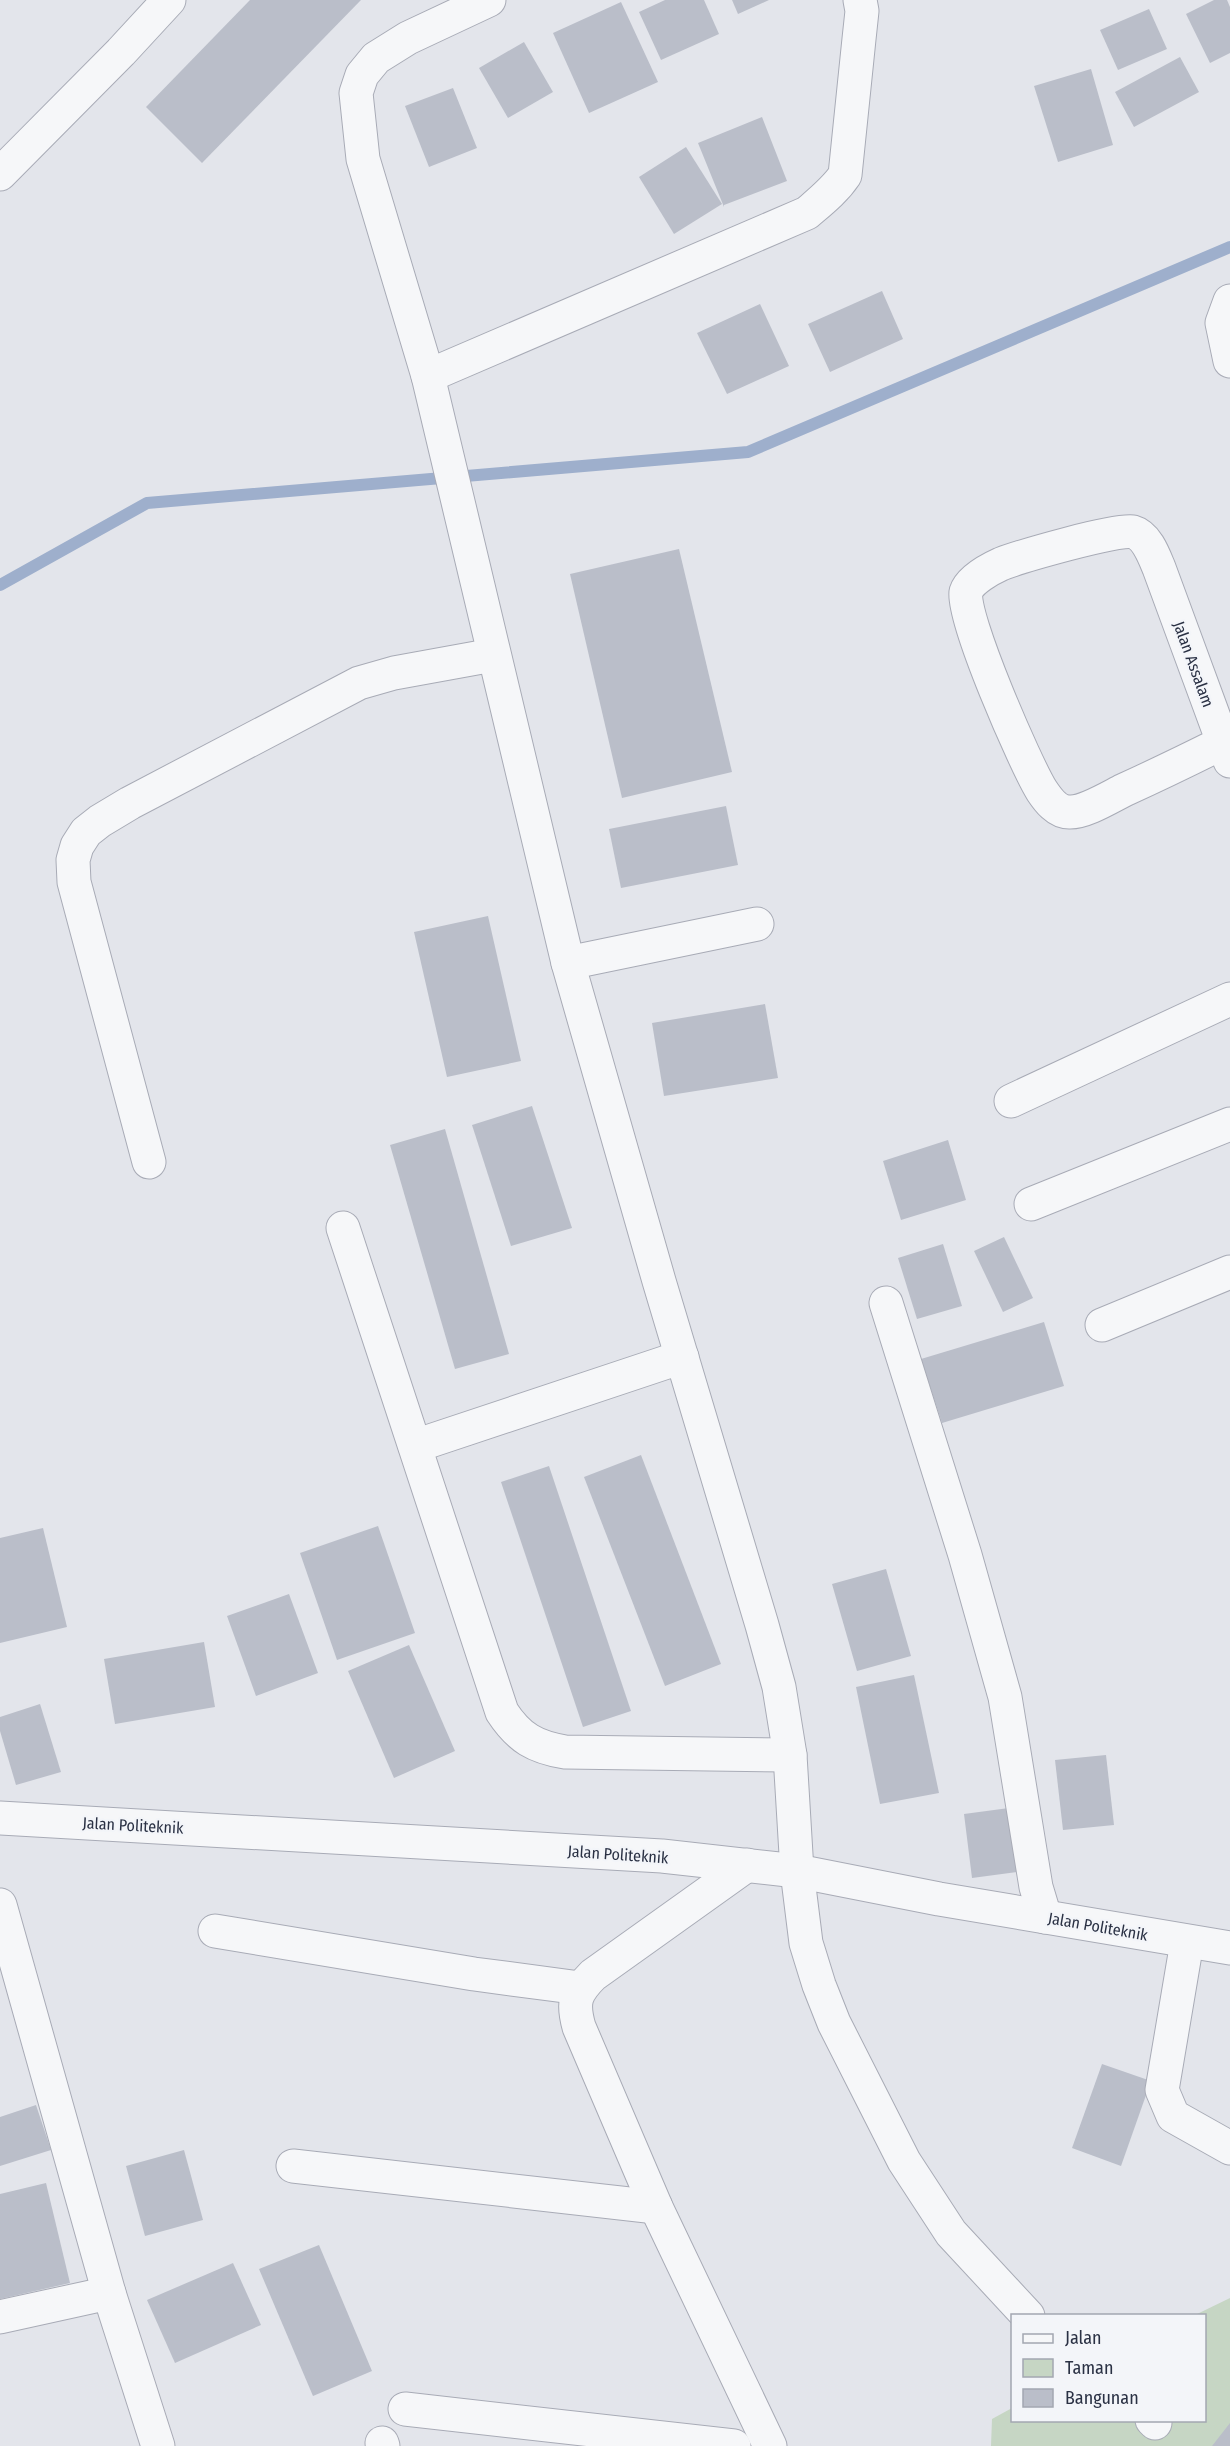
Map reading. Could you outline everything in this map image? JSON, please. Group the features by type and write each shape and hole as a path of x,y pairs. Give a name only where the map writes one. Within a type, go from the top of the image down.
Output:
{"street":[{"path":"0,174 169,0"},
{"path":"489,0 408,38 376,58 362,75 356,93 363,159 428,376 568,963 762,1625 778,1687 790,1755 797,1871 806,1943 834,2023 904,2161 951,2233 1026,2314"},
{"path":"428,376 807,213 823,200 837,187 845,174 860,39 862,11 860,0"},
{"path":"1230,301 1222,322 1230,361"},
{"name":"Jalan Assalam","path":"1122,531 1132,532 1142,538 1159,568 1226,752 1100,802 1072,812 1065,811 1050,801 1030,769 978,645 966,601 966,591 978,578 1001,565 1062,546 1122,531"},
{"path":"149,1162 74,882 73,860 77,846 86,832 130,803 359,683 394,673 493,655"},
{"path":"568,963 757,924"},
{"path":"1011,1101 1230,999"},
{"path":"1031,1204 1230,1124"},
{"path":"343,1228 502,1712 519,1734 550,1749 565,1752 790,1755"},
{"path":"1102,1325 1230,1272"},
{"path":"886,1304 965,1555 1005,1697 1036,1887 1045,1917"},
{"path":"415,1446 682,1357"},
{"name":"Jalan Politeknik","path":"0,1818 639,1855 747,1865 797,1871 1045,1917 1230,1948"},
{"path":"747,1865 608,1964 580,1988 575,2003 579,2027 656,2207 770,2446"},
{"path":"0,1905 109,2293 158,2446"},
{"path":"215,1931 474,1974 580,1988"},
{"path":"1187,1941 1162,2091 1173,2116 1201,2134 1230,2148"},
{"path":"292,2166 656,2207"},
{"path":"0,2317 109,2293"},
{"path":"405,2409 734,2446"}],"green space":[{"path":"1230,2298 1230,2446 991,2446 992,2419 1011,2409 1011,2422 1206,2422 1206,2314 1197,2314"}],"building":[{"path":"250,0 361,0 202,163 146,107"},
{"path":"665,0 704,0 719,34 661,60 639,12"},
{"path":"732,0 769,0 738,14"},
{"path":"1214,0 1227,0 1230,7 1230,53 1210,63 1186,14"},
{"path":"621,2 658,82 589,113 553,33"},
{"path":"1149,9 1167,49 1118,70 1100,30"},
{"path":"524,42 553,92 508,118 479,68"},
{"path":"1180,57 1199,92 1134,127 1115,92"},
{"path":"1091,69 1113,145 1058,162 1034,86"},
{"path":"453,88 477,148 429,167 405,106"},
{"path":"762,117 787,181 724,205 724,207 698,143"},
{"path":"686,147 722,204 674,234 639,177"},
{"path":"882,291 903,339 830,372 808,324"},
{"path":"760,304 789,366 727,394 697,333"},
{"path":"679,549 732,772 622,798 570,574"},
{"path":"726,806 738,865 621,888 609,829"},
{"path":"488,916 521,1061 447,1077 414,932"},
{"path":"765,1004 778,1078 664,1096 652,1023"},
{"path":"532,1106 572,1228 511,1246 472,1125"},
{"path":"445,1129 509,1354 455,1369 390,1145"},
{"path":"948,1140 966,1200 901,1220 883,1161"},
{"path":"1004,1237 1033,1298 1003,1312 974,1251"},
{"path":"943,1244 962,1306 917,1319 898,1258"},
{"path":"1044,1322 1064,1386 942,1423 921,1359"},
{"path":"641,1455 721,1664 665,1686 584,1477"},
{"path":"549,1466 631,1711 583,1727 501,1482"},
{"path":"378,1526 415,1633 337,1660 300,1553"},
{"path":"43,1528 67,1627 0,1643 0,1538"},
{"path":"886,1569 911,1656 857,1671 832,1584"},
{"path":"289,1594 318,1673 256,1696 227,1616"},
{"path":"204,1642 215,1707 115,1724 104,1659"},
{"path":"409,1645 455,1751 394,1778 348,1671"},
{"path":"914,1675 939,1793 880,1804 856,1687"},
{"path":"40,1704 61,1772 16,1785 0,1731 0,1717"},
{"path":"1106,1755 1114,1825 1063,1830 1055,1760"},
{"path":"1009,1808 1017,1872 972,1878 964,1814"},
{"path":"1102,2064 1151,2081 1121,2166 1072,2148"},
{"path":"36,2105 51,2150 0,2166 0,2117"},
{"path":"184,2150 203,2220 145,2236 126,2166"},
{"path":"46,2183 70,2283 0,2299 0,2194"},
{"path":"319,2245 372,2371 313,2396 259,2269"},
{"path":"233,2263 261,2325 175,2363 147,2300"},
{"path":"1230,2423 1230,2446 1212,2446"}],"waterway":[{"path":"0,585 147,503 748,452 1230,247"}]}
